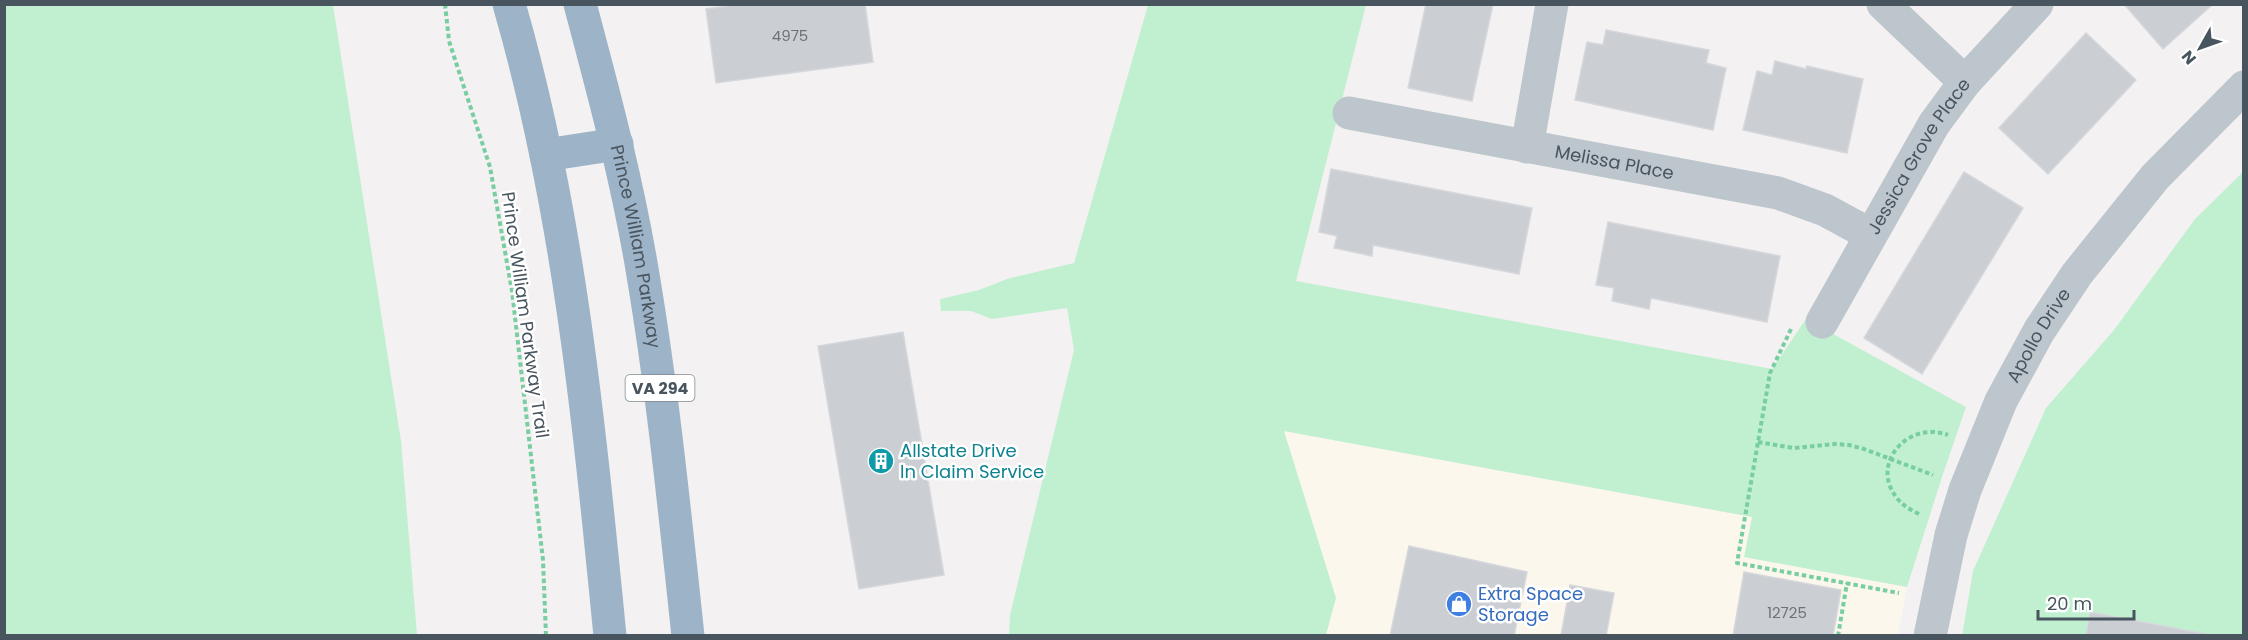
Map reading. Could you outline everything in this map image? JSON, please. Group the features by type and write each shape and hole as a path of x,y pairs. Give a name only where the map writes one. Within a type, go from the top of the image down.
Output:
{"highway":[{"path":"509,4 524,56 565,247 586,395 610,636"},
{"name":"Prince William Parkway","path":"580,4 617,144 643,273 661,400 688,636"},
{"path":"546,155 617,144"}],"street":[{"path":"1527,147 1552,4"},
{"path":"1883,4 1965,82"},
{"name":"Jessica Grove Place","path":"1808,323 1871,235 1934,123 1965,82 2037,4"},
{"name":"Apollo Drive","path":"1930,636 1951,535 1965,489 2001,401 2039,331 2077,274 2155,177 2244,87"},
{"name":"Melissa Place","path":"1349,113 1794,197 1825,210 1871,235"}],"path":[{"name":"Prince William Parkway Trail","path":"445,4 449,41 490,167 508,268 543,560 546,636"},
{"path":"1808,323 1772,366 1737,563 1899,593"},
{"path":"1920,514 1906,507 1894,495 1888,477 1891,459 1899,445 1914,434 1930,430 1948,435"},
{"path":"1758,442 1794,448 1842,444 1864,449 1933,475"},
{"path":"1838,636 1848,583"}],"shaded area":[{"path":"1283,431 1752,517 1745,557 1907,587 1898,635 1326,635 1335,598"}],"green space":[{"path":"4,5 333,5 401,441 417,635 5,635"},
{"path":"1148,5 1366,5 1296,281 1772,369 1806,319 1966,407 1907,587 1744,557 1752,517 1284,431 1336,598 1326,635 1009,635 1010,615 1074,350 1067,308 992,319 971,311 941,311 940,299 979,290 1007,279 1074,263"},
{"path":"2243,172 2243,635 1962,636 1973,571 2046,408 2114,330 2195,219"}],"building":[{"path":"743,4 865,4 873,62 716,83 706,9"},
{"path":"1426,4 1493,4 1472,101 1408,88"},
{"path":"2124,4 2213,4 2163,49"},
{"path":"1606,30 1709,50 1706,63 1726,68 1713,130 1575,100 1587,42 1603,45"},
{"path":"2086,33 2136,80 2048,174 1999,128"},
{"path":"1775,61 1863,79 1847,153 1743,130 1757,71 1772,75"},
{"path":"1331,169 1532,208 1519,274 1373,245 1372,256 1334,248 1337,236 1319,232"},
{"path":"1964,172 2023,208 1922,374 1864,338"},
{"path":"1608,222 1780,256 1767,322 1651,298 1649,309 1612,301 1614,288 1596,285"},
{"name":"Allstate Drive In Claim Service","path":"903,332 944,575 859,589 818,346"},
{"name":"Extra Space Storage","path":"1409,546 1527,572 1514,636 1390,636"},
{"path":"1744,572 1841,590 1833,636 1733,636"},
{"path":"1570,585 1614,593 1606,636 1561,636"},
{"path":"2090,612 2216,636 2086,636"}],"place":[{"name":"Allstate Drive In Claim Service","path":"881,461"},
{"name":"Extra Space Storage","path":"1459,604"}]}
